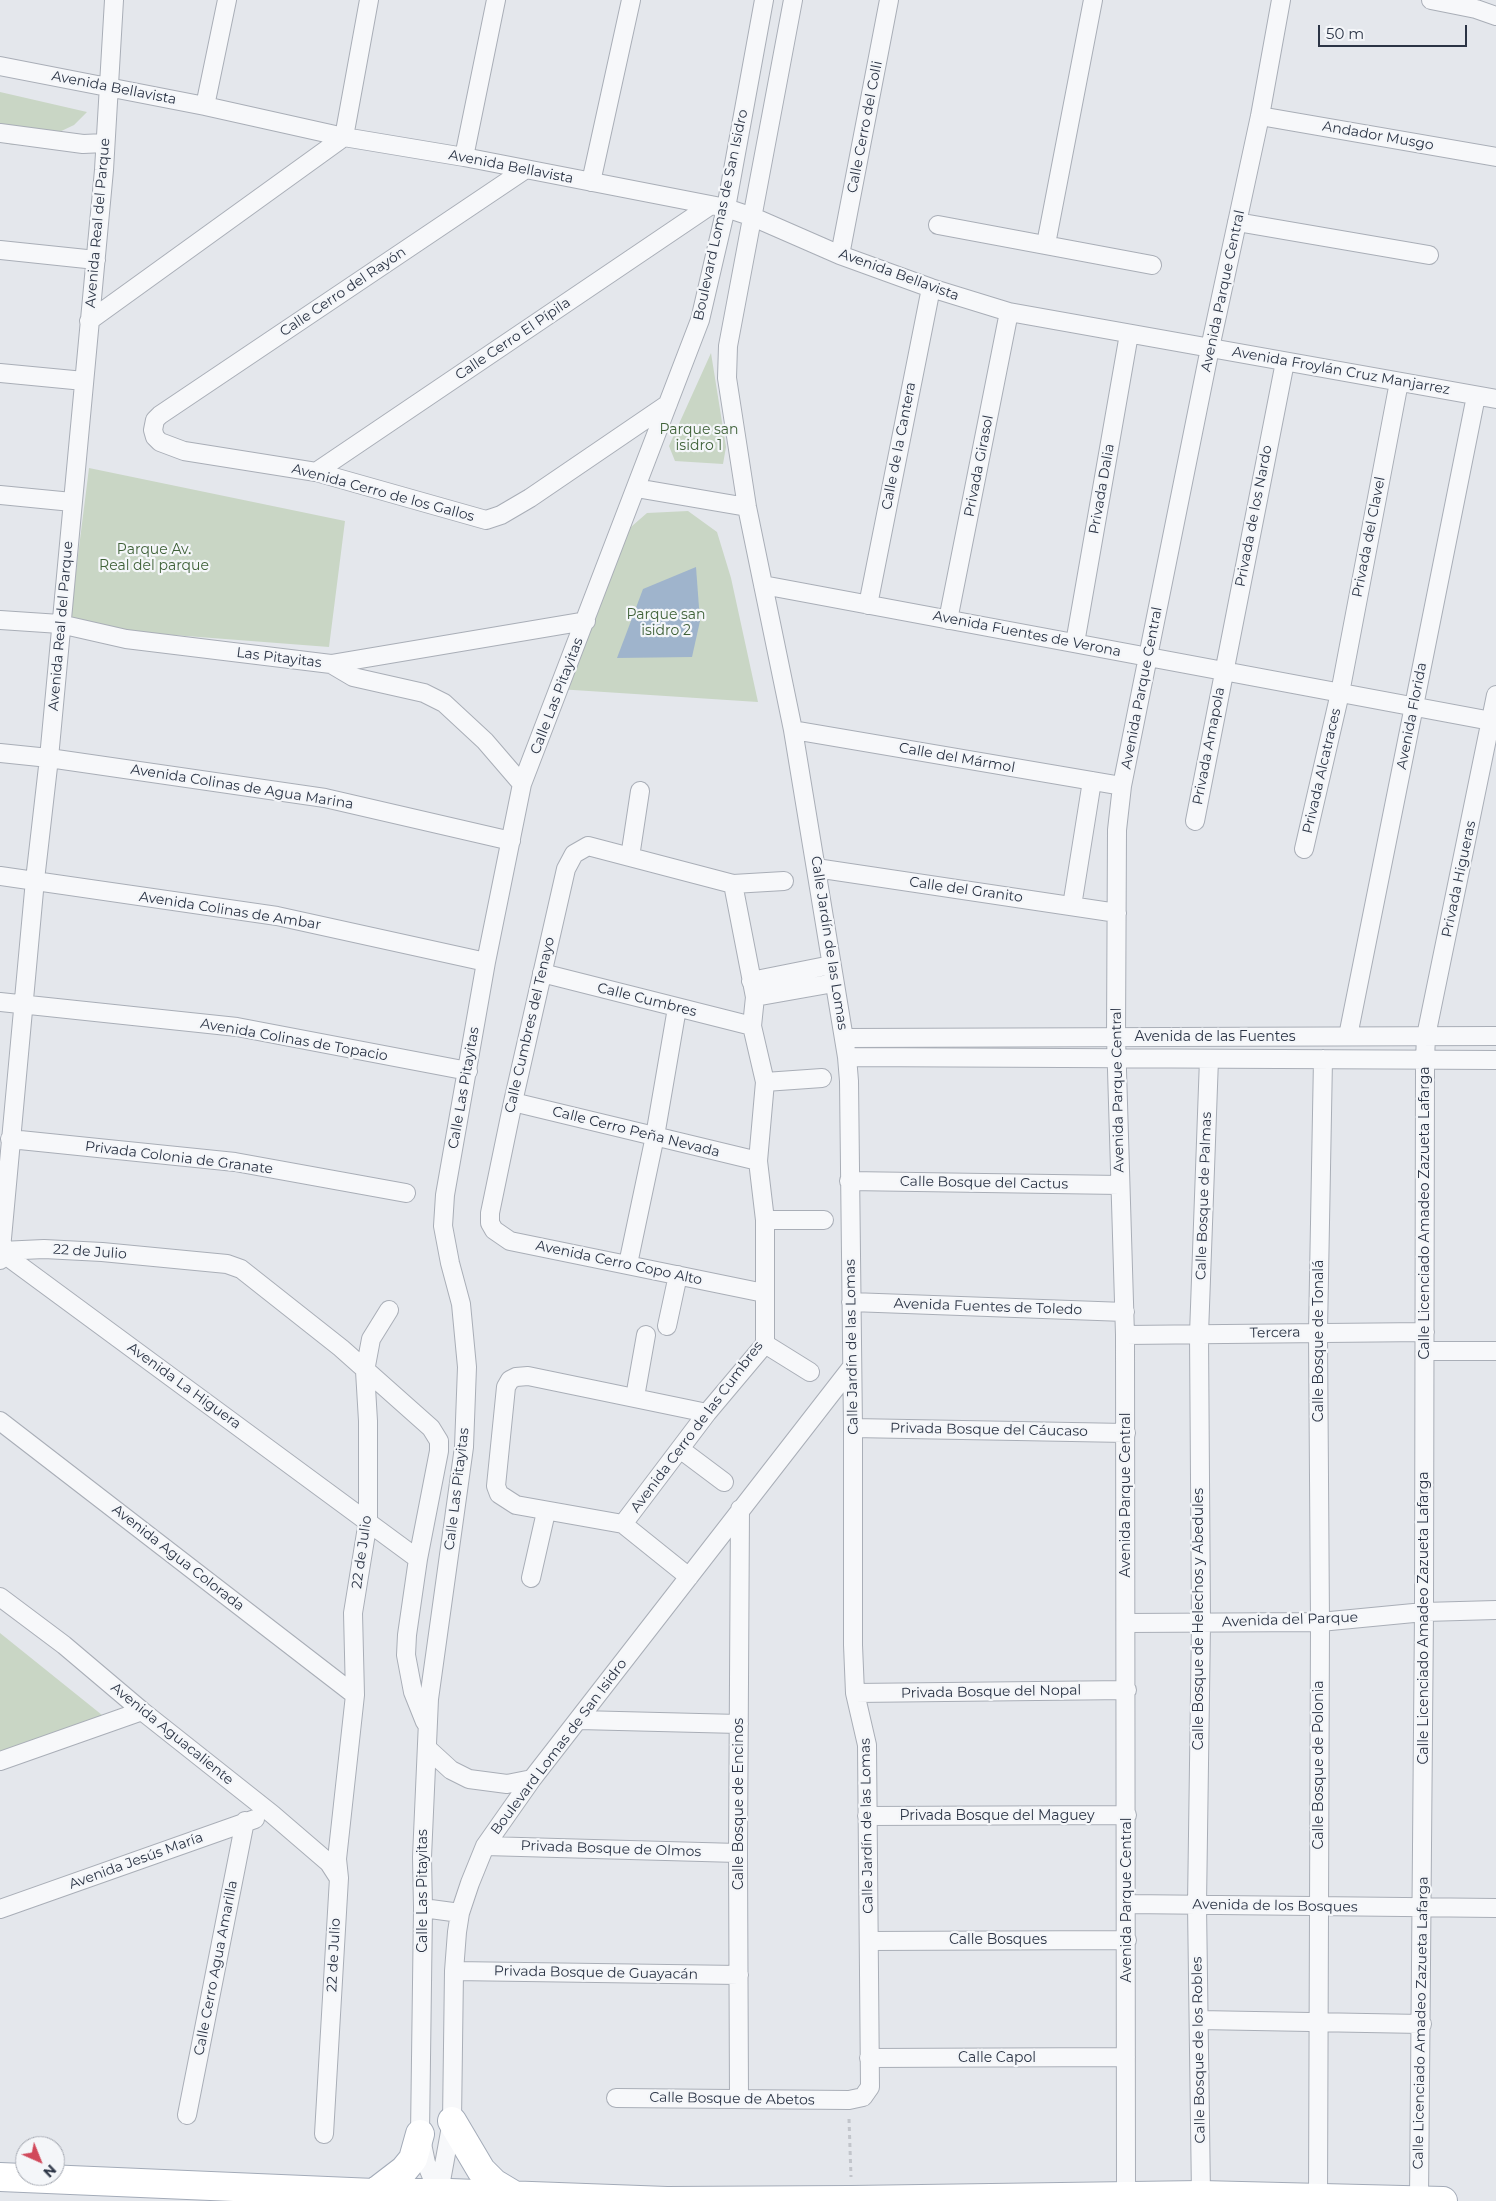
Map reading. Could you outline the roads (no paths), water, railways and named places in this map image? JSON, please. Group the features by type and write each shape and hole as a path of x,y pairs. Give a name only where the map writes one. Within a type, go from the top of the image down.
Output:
{"main road":[{"path":"452,2121 481,2170 494,2183 514,2195"},
{"path":"374,2193 404,2170 413,2159 420,2134"},
{"path":"0,2178 374,2193 514,2195 667,2201 1201,2195 1431,2200"}],"street":[{"name":"Avenida Real del Parque","path":"0,1254 10,1139 6,1118 24,1006 35,880 49,758 60,624 104,170 114,0"},
{"path":"205,106 227,0"},
{"path":"89,321 344,138 369,0"},
{"path":"464,157 496,0"},
{"path":"591,182 631,0"},
{"name":"Boulevard Lomas de San Isidro","path":"586,621 700,320 719,207 764,0"},
{"name":"Boulevard Lomas de San Isidro","path":"763,585 729,398 727,363 728,346 793,0"},
{"name":"Calle Cerro del Colli","path":"840,255 890,0"},
{"path":"1046,244 1092,0"},
{"name":"Avenida Parque Central","path":"1126,2197 1126,1334 1116,1037 1116,840 1122,786 1210,348 1260,116 1281,0"},
{"path":"1431,0 1476,9 1496,16"},
{"name":"Avenida Bellavista","path":"0,66 205,106 344,138 464,157 719,207 753,217 840,255 930,288 1009,312"},
{"name":"Andador Musgo","path":"1260,116 1496,157"},
{"path":"0,133 83,144 105,143"},
{"name":"Calle Cerro del Rayón","path":"160,415 526,169"},
{"name":"Calle Cerro El Pípila","path":"316,472 719,207"},
{"path":"1238,222 1429,255"},
{"path":"938,225 1152,265"},
{"path":"0,250 96,260"},
{"name":"Calle de la Cantera","path":"868,605 930,288"},
{"name":"Avenida Froylán Cruz Manjarrez","path":"1009,312 1496,399"},
{"name":"Privada Girasol","path":"948,620 1009,312"},
{"name":"Privada Dalia","path":"1075,643 1129,334"},
{"name":"Privada de los Nardo","path":"1223,671 1285,362"},
{"path":"0,373 84,381"},
{"name":"Privada del Clavel","path":"1340,693 1399,382"},
{"name":"Avenida Florida","path":"1348,1036 1476,396"},
{"name":"Avenida Cerro de los Gallos","path":"160,415 155,420 153,430 155,437 170,447 184,451 316,472 486,520 501,515 530,498 668,404"},
{"path":"636,488 748,506"},
{"path":"0,495 72,502"},
{"name":"Avenida Fuentes de Verona","path":"763,585 1494,722"},
{"name":"Calle Jardín de las Lomas","path":"763,585 793,730 847,1057 853,1428 853,1645 855,1693 867,1745 870,2087 868,2092 859,2099 849,2100"},
{"name":"Las Pitayitas","path":"0,620 60,624 126,639 331,664 586,621"},
{"name":"Calle Las Pitayitas","path":"439,2194 426,2163 420,2134 422,1857 427,1728 439,1617 464,1447 466,1367 462,1304 450,1263 443,1226 445,1195 486,962 522,784 586,621"},
{"path":"331,664 352,677 424,693 444,703 485,741 522,784"},
{"name":"Privada Amapola","path":"1195,821 1223,671"},
{"name":"Privada Alcatraces","path":"1304,849 1340,693"},
{"name":"Privada Higueras","path":"1426,1036 1494,722 1496,695"},
{"name":"Calle del Mármol","path":"793,730 1122,786"},
{"name":"Avenida Colinas de Agua Marina","path":"0,753 49,758 325,798 511,841"},
{"path":"1072,906 1092,781"},
{"path":"640,791 630,858 733,884 784,881"},
{"name":"Calle Cumbres del Tenayo","path":"490,1214 513,1102 566,869 574,854 588,846 630,858"},
{"name":"Calle del Granito","path":"816,868 1117,912"},
{"name":"Avenida Colinas de Ambar","path":"0,876 277,916 486,962"},
{"name":"Avenida Cerro de las Cumbres","path":"623,1524 707,1413 765,1344 765,1220 758,1162 765,1082 752,1026 753,989 733,884"},
{"path":"753,989 831,965"},
{"name":"Calle Cumbres","path":"542,974 752,1026"},
{"path":"753,989 834,983"},
{"name":"Avenida Colinas de Topacio","path":"0,1002 236,1027 468,1071"},
{"path":"628,1264 655,1136 677,1008"},
{"name":"Calle Licenciado Amadeo Zazueta Lafarga","path":"1426,1036 1422,2024 1431,2200"},
{"name":"Avenida de las Fuentes","path":"844,1038 1496,1036"},
{"name":"Avenida de las Fuentes","path":"847,1057 1496,1060"},
{"name":"Calle Bosque de Palmas","path":"1199,1334 1209,1059"},
{"name":"Calle Bosque de Tonalá","path":"1320,1622 1318,1332 1323,1060"},
{"path":"765,1082 822,1078"},
{"name":"Calle Cerro Peña Nevada","path":"513,1102 758,1162"},
{"name":"Privada Colonia de Granate","path":"10,1139 235,1162 406,1193"},
{"name":"Calle Bosque del Cactus","path":"849,1181 1120,1185"},
{"name":"Avenida Cerro Copo Alto","path":"490,1214 490,1224 494,1230 510,1241 764,1293"},
{"path":"765,1220 824,1220"},
{"name":"22 de Julio","path":"0,1254 44,1249 102,1252 226,1264 250,1274 341,1348 365,1371 368,1421 368,1521 353,1613 355,1695 337,1859 339,1878 324,2134"},
{"name":"Avenida La Higuera","path":"0,1254 418,1559"},
{"path":"667,1326 678,1275"},
{"name":"Avenida Fuentes de Toledo","path":"851,1302 1125,1312"},
{"path":"389,1310 371,1339 365,1371 431,1428 439,1441 439,1451 418,1559 406,1655 413,1692 427,1728"},
{"name":"Tercera","path":"1126,1334 1425,1332"},
{"name":"Calle Bosque de Helechos y Abedules","path":"1197,1905 1201,1623 1199,1334"},
{"path":"635,1397 646,1335"},
{"path":"765,1344 810,1372"},
{"path":"1425,1351 1496,1351"},
{"name":"Boulevard Lomas de San Isidro","path":"439,2194 452,2121 454,1971 460,1913 485,1846 532,1779 851,1368"},
{"path":"689,1577 623,1524 546,1512 516,1505 503,1498 496,1488 508,1383 516,1378 528,1376 707,1413"},
{"name":"Avenida Agua Colorada","path":"0,1421 355,1695"},
{"name":"Privada Bosque del Cáucaso","path":"853,1428 1126,1432"},
{"path":"680,1449 724,1482"},
{"name":"Calle Bosque de Encinos","path":"739,2099 740,1509"},
{"path":"531,1578 546,1512"},
{"name":"Avenida Aguacaliente","path":"0,1597 64,1645 142,1711 272,1814 329,1863 339,1878"},
{"name":"Avenida del Parque","path":"1126,1623 1320,1622 1424,1612 1496,1610"},
{"name":"Calle Bosque de Polonia","path":"1318,2197 1320,1622"},
{"name":"Privada Bosque del Nopal","path":"855,1693 1127,1690"},
{"path":"0,1761 142,1711"},
{"path":"579,1720 739,1724"},
{"path":"427,1748 451,1770 469,1779 502,1784 532,1779"},
{"name":"Avenida Jesús María","path":"0,1909 272,1814"},
{"name":"Privada Bosque del Maguey","path":"868,1816 1127,1815"},
{"name":"Calle Cerro Agua Amarilla","path":"187,2115 245,1822"},
{"name":"Privada Bosque de Olmos","path":"485,1846 738,1853"},
{"name":"Avenida de los Bosques","path":"1127,1904 1496,1908"},
{"name":"Calle Bosque de los Robles","path":"1197,1905 1201,2195"},
{"path":"423,1908 460,1913"},
{"name":"Calle Bosques","path":"869,1941 1127,1940"},
{"name":"Privada Bosque de Guayacán","path":"454,1971 739,1975"},
{"path":"1199,2020 1422,2024"},
{"name":"Calle Capol","path":"869,2058 1126,2058"},
{"name":"Calle Bosque de Abetos","path":"616,2098 849,2100"}],"water":[{"path":"696,567 700,621 692,657 617,658 643,589"}],"park label":[{"name":"Parque san isidro 1","path":"699,438"},
{"name":"Parque Av. Real del parque","path":"154,558"},
{"name":"Parque san isidro 2","path":"666,624"}]}
